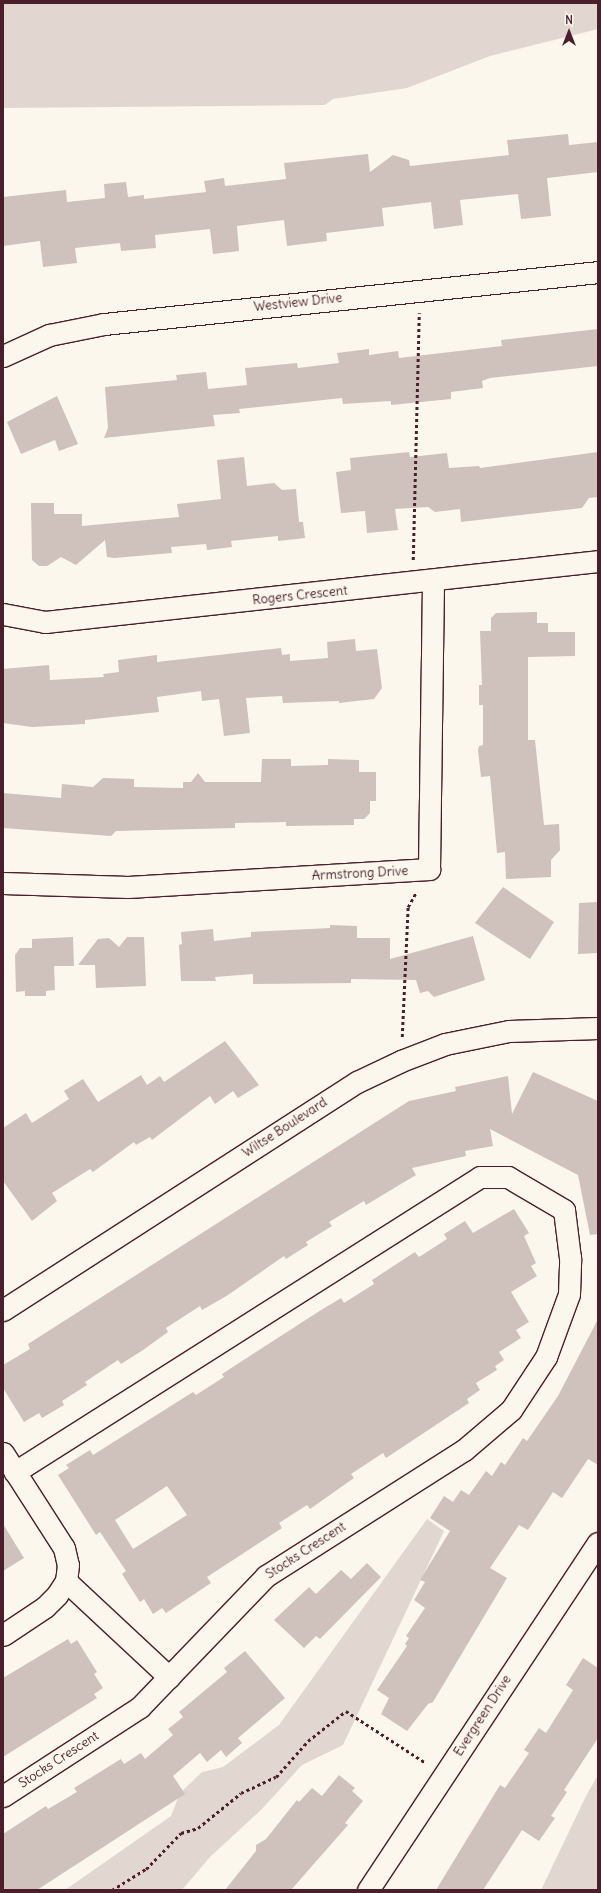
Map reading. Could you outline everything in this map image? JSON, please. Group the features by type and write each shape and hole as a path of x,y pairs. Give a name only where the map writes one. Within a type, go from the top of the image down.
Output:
{"street":[{"name":"Westview Drive","path":"3,356 49,335 104,324 598,272"},
{"name":"Rogers Crescent","path":"3,614 45,622 433,582 598,561"},
{"path":"429,870 433,582"},
{"name":"Armstrong Drive","path":"3,883 128,887 429,870"},
{"name":"Wiltse Boulevard","path":"3,1310 358,1082 401,1060 445,1044 509,1031 598,1028"},
{"name":"Stocks Crescent","path":"3,1796 140,1708 266,1576 464,1450 511,1410 546,1357 569,1294 570,1258 564,1210 508,1177 480,1177 444,1198 15,1472"},
{"path":"3,1453 64,1548 68,1565 66,1581 45,1607 3,1634"},
{"name":"Evergreen Drive","path":"368,1890 598,1543"},
{"path":"66,1581 169,1677"}],"path":[{"path":"413,584 420,290"},
{"path":"401,1060 408,907 429,870"},
{"path":"112,1890 146,1869 181,1833 198,1828 241,1793 276,1777 308,1741 346,1711 444,1775"}],"shaded area":[{"path":"3,3 598,3 598,29 490,56 407,88 333,99 325,105 3,108"},
{"path":"427,1519 444,1531 343,1745 302,1765 262,1809 210,1857 182,1890 65,1890 171,1816 180,1793 202,1772 223,1767 279,1725"},
{"path":"598,1775 598,1890 541,1890 586,1796"}],"building":[{"path":"568,134 569,145 598,142 598,172 547,178 551,216 521,219 518,194 460,200 463,225 434,229 431,202 382,208 384,226 326,233 327,241 287,246 284,220 237,226 239,251 213,254 210,229 155,235 156,248 121,251 120,243 75,248 77,263 43,267 40,241 3,246 3,197 66,190 67,202 105,198 104,184 126,182 128,197 144,195 144,199 206,192 204,181 224,178 225,186 286,179 284,163 368,154 370,172 393,155 409,160 410,166 509,155 507,140"},
{"path":"598,329 598,366 490,378 482,381 483,388 451,392 451,399 391,405 391,401 343,404 342,398 239,409 240,413 213,415 215,426 104,438 108,428 105,387 177,380 176,375 206,372 208,389 247,385 245,368 297,363 298,368 339,363 337,353 369,349 369,355 398,351 399,358 502,346 501,340"},
{"path":"57,396 78,444 59,451 55,440 21,454 7,422"},
{"path":"409,452 410,457 447,453 449,468 479,466 480,468 598,452 598,497 589,498 582,508 461,522 460,509 435,512 428,507 395,509 398,530 367,533 365,511 341,513 336,472 351,470 350,458"},
{"path":"244,457 247,486 274,483 282,490 296,489 299,522 303,522 305,538 278,541 278,536 231,541 232,547 207,550 206,544 171,547 172,553 114,558 107,557 105,540 76,565 61,557 47,566 39,566 32,560 31,503 54,503 54,514 82,514 82,526 179,517 177,504 221,499 217,460"},
{"path":"537,612 537,623 548,623 548,632 575,632 575,656 528,657 528,740 535,740 544,825 559,824 560,850 551,860 551,877 506,879 505,852 497,853 490,776 481,777 478,750 479,746 483,745 483,705 479,705 479,685 482,685 480,631 491,631 491,618 496,613"},
{"path":"355,639 356,651 377,649 382,688 374,699 339,703 339,701 283,703 282,696 246,698 250,733 224,736 219,699 202,701 201,691 157,697 159,712 85,720 85,724 32,727 3,723 3,669 49,665 50,680 104,677 103,674 119,672 118,660 157,655 157,662 281,648 282,655 290,654 290,661 328,658 327,642"},
{"path":"262,759 291,759 291,766 328,765 328,759 359,760 359,772 376,772 376,801 370,801 370,813 364,819 354,819 354,825 286,826 286,822 235,823 235,828 116,831 111,836 3,828 3,793 61,798 62,784 93,787 103,778 134,779 134,787 183,788 183,782 191,782 198,773 205,782 261,782"},
{"path":"503,887 554,922 530,959 475,923"},
{"path":"598,902 598,953 578,954 579,903"},
{"path":"330,925 357,926 357,938 390,938 390,959 473,936 485,980 434,997 428,991 420,993 416,980 351,979 351,983 253,984 253,974 215,977 216,981 181,981 179,945 182,944 181,932 213,929 214,941 251,937 251,932 330,928"},
{"path":"73,937 74,966 54,966 55,990 46,991 46,996 25,996 25,991 16,992 15,955 20,948 32,948 32,939"},
{"path":"127,937 144,937 146,986 96,988 95,965 78,965 98,939 109,938 119,947"},
{"path":"225,1041 259,1085 238,1098 233,1091 215,1104 210,1096 152,1140 150,1137 136,1145 134,1142 93,1172 90,1169 52,1193 57,1201 32,1221 3,1181 3,1128 26,1113 32,1123 69,1099 64,1091 83,1079 98,1102 141,1075 147,1085 160,1076 164,1082"},
{"path":"533,1072 598,1101 598,1234 590,1235 578,1175 490,1129 493,1146 465,1151 466,1156 412,1168 416,1175 366,1205 364,1201 329,1222 332,1226 306,1242 308,1245 286,1259 284,1256 228,1295 202,1310 200,1306 166,1328 168,1332 143,1350 121,1364 118,1360 85,1382 87,1385 62,1401 64,1405 42,1418 39,1413 24,1422 3,1388 3,1365 30,1349 28,1344 409,1101 456,1091 455,1087 508,1076 512,1114"},
{"path":"514,1209 529,1233 524,1236 536,1263 531,1266 537,1276 511,1292 529,1322 516,1330 521,1338 499,1352 504,1360 495,1366 497,1370 476,1383 480,1390 467,1399 469,1403 386,1458 383,1453 351,1474 354,1478 310,1509 307,1505 279,1523 282,1528 207,1577 211,1583 166,1613 162,1608 153,1614 144,1599 140,1602 122,1574 126,1571 100,1532 96,1535 58,1475 69,1468 66,1465 90,1450 93,1455 193,1392 196,1395 224,1377 222,1374 318,1312 341,1298 344,1303 374,1284 372,1280 415,1252 419,1257 447,1239 444,1234 465,1221 473,1233","holes":["167,1486 187,1515 133,1549 115,1520"]},
{"path":"598,1319 598,1465 588,1459 562,1498 553,1492 528,1530 519,1525 490,1568 507,1578 433,1702 428,1704 407,1731 381,1714 389,1698 377,1690 407,1646 405,1644 409,1638 406,1636 425,1608 414,1600 425,1582 420,1580 450,1531 430,1518 444,1496 453,1502 461,1490 469,1495 486,1471 492,1476 501,1462 505,1465 523,1438 527,1441 558,1396"},
{"path":"3,1524 24,1558 3,1571"},
{"path":"367,1563 381,1577 320,1639 316,1636 304,1648 274,1620 309,1587 316,1594 341,1570 351,1579"},
{"path":"68,1639 71,1644 77,1640 97,1672 94,1674 103,1688 94,1694 97,1698 3,1757 3,1678"},
{"path":"245,1651 285,1698 238,1738 242,1743 226,1757 221,1750 207,1762 200,1753 173,1776 185,1794 37,1890 3,1890 3,1834 46,1806 48,1809 77,1792 74,1788 121,1759 124,1764 141,1753 145,1759 173,1735 168,1729 183,1717 179,1712 227,1672 224,1668"},
{"path":"583,1658 598,1668 598,1738 564,1790 567,1792 551,1816 555,1818 539,1841 522,1830 483,1890 436,1890 500,1785 505,1788 529,1753 524,1750 539,1728 546,1733 573,1690 566,1685"},
{"path":"339,1775 355,1788 352,1791 363,1801 345,1823 348,1825 291,1890 225,1890 256,1851 256,1845 266,1839 297,1800 299,1802 312,1788 322,1796"}]}
